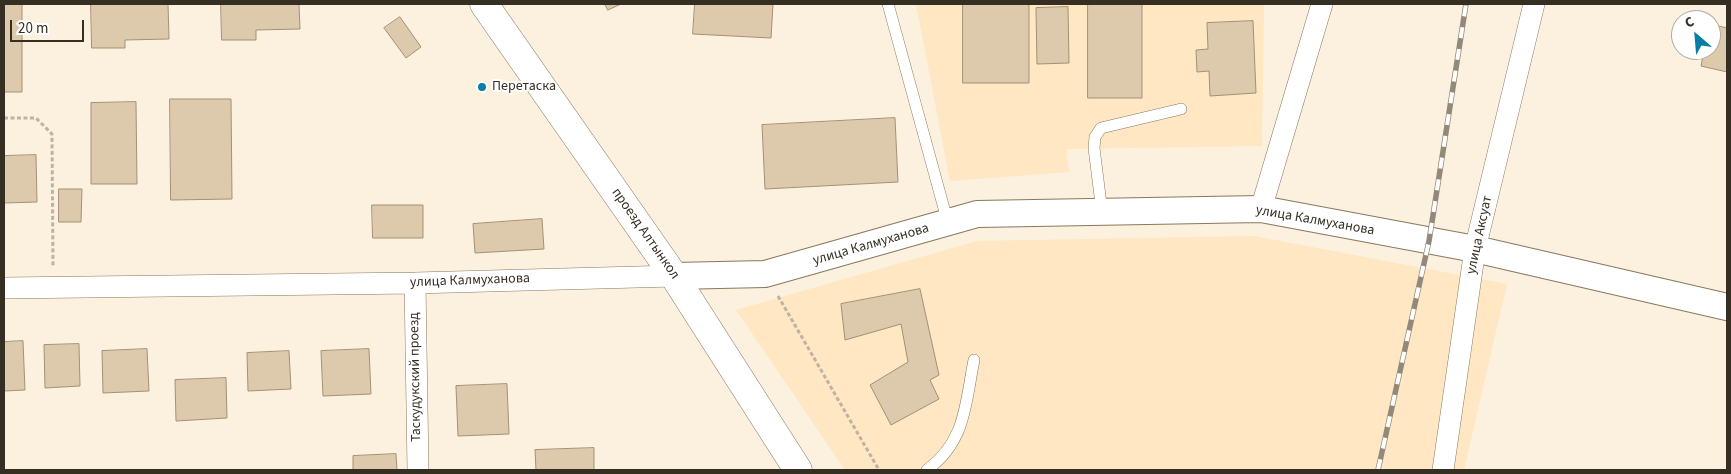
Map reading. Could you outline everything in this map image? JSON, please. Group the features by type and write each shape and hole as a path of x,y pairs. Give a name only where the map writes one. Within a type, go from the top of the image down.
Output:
{"main road":[{"name":"проезд Алтынкол","path":"484,4 674,276 798,470"}],"street":[{"path":"1260,209 1322,4"},
{"name":"улица Аксуат","path":"1443,470 1475,249 1534,4"},
{"name":"улица Калмуханова","path":"4,288 415,283 765,274 977,214 1260,209 1475,249 1727,307"},
{"name":"Таскудукский проезд","path":"415,283 418,470"}],"lane":[{"path":"888,4 948,223"},
{"path":"1102,212 1094,148 1095,137 1102,128 1181,109"},
{"path":"927,470 939,461 960,431 974,360"}],"path":[{"path":"4,118 36,118 52,134 53,288"},
{"path":"765,274 879,470"}],"shaded area":[{"path":"916,4 1264,4 1262,146 1066,149 1069,172 950,181"},
{"path":"1254,236 1507,284 1464,470 845,470 736,310 977,241"}],"building":[{"path":"4,4 22,4 22,92 4,92"},
{"path":"91,4 168,4 169,39 125,40 125,48 92,48"},
{"path":"221,4 299,4 300,29 256,30 256,40 222,40"},
{"path":"605,4 621,4 608,10"},
{"path":"695,4 773,4 771,38 693,34"},
{"path":"963,4 1029,4 1029,83 963,83"},
{"path":"1088,4 1142,4 1142,98 1088,98"},
{"path":"1068,7 1069,63 1037,64 1036,8"},
{"path":"400,17 421,47 406,58 384,28"},
{"path":"1253,21 1256,93 1210,96 1209,71 1197,72 1196,50 1208,49 1207,23"},
{"path":"1721,26 1727,28 1727,72 1701,66 1702,60 1721,60"},
{"path":"170,99 231,99 232,199 171,200"},
{"path":"136,102 137,184 91,184 91,103"},
{"path":"895,118 898,182 765,189 762,125"},
{"path":"36,155 37,202 4,203 4,156"},
{"path":"59,189 82,189 81,222 59,222"},
{"path":"372,205 423,205 423,238 373,238"},
{"path":"542,219 544,249 475,253 473,224"},
{"path":"920,289 939,375 930,380 939,399 891,425 870,385 908,362 901,324 845,340 841,304"},
{"path":"23,341 25,390 4,391 4,342"},
{"path":"79,344 80,386 45,388 44,345"},
{"path":"147,349 149,391 103,393 102,351"},
{"path":"369,349 371,394 323,396 321,351"},
{"path":"289,351 291,389 248,391 247,353"},
{"path":"226,378 227,418 176,421 175,380"},
{"path":"507,384 509,434 458,436 456,386"},
{"path":"594,448 594,470 536,470 535,450"},
{"path":"396,454 397,470 353,470 353,456"}],"railway":[{"path":"1378,470 1429,241 1466,4"}],"place":[{"name":"Перетаска","path":"482,87"}]}
